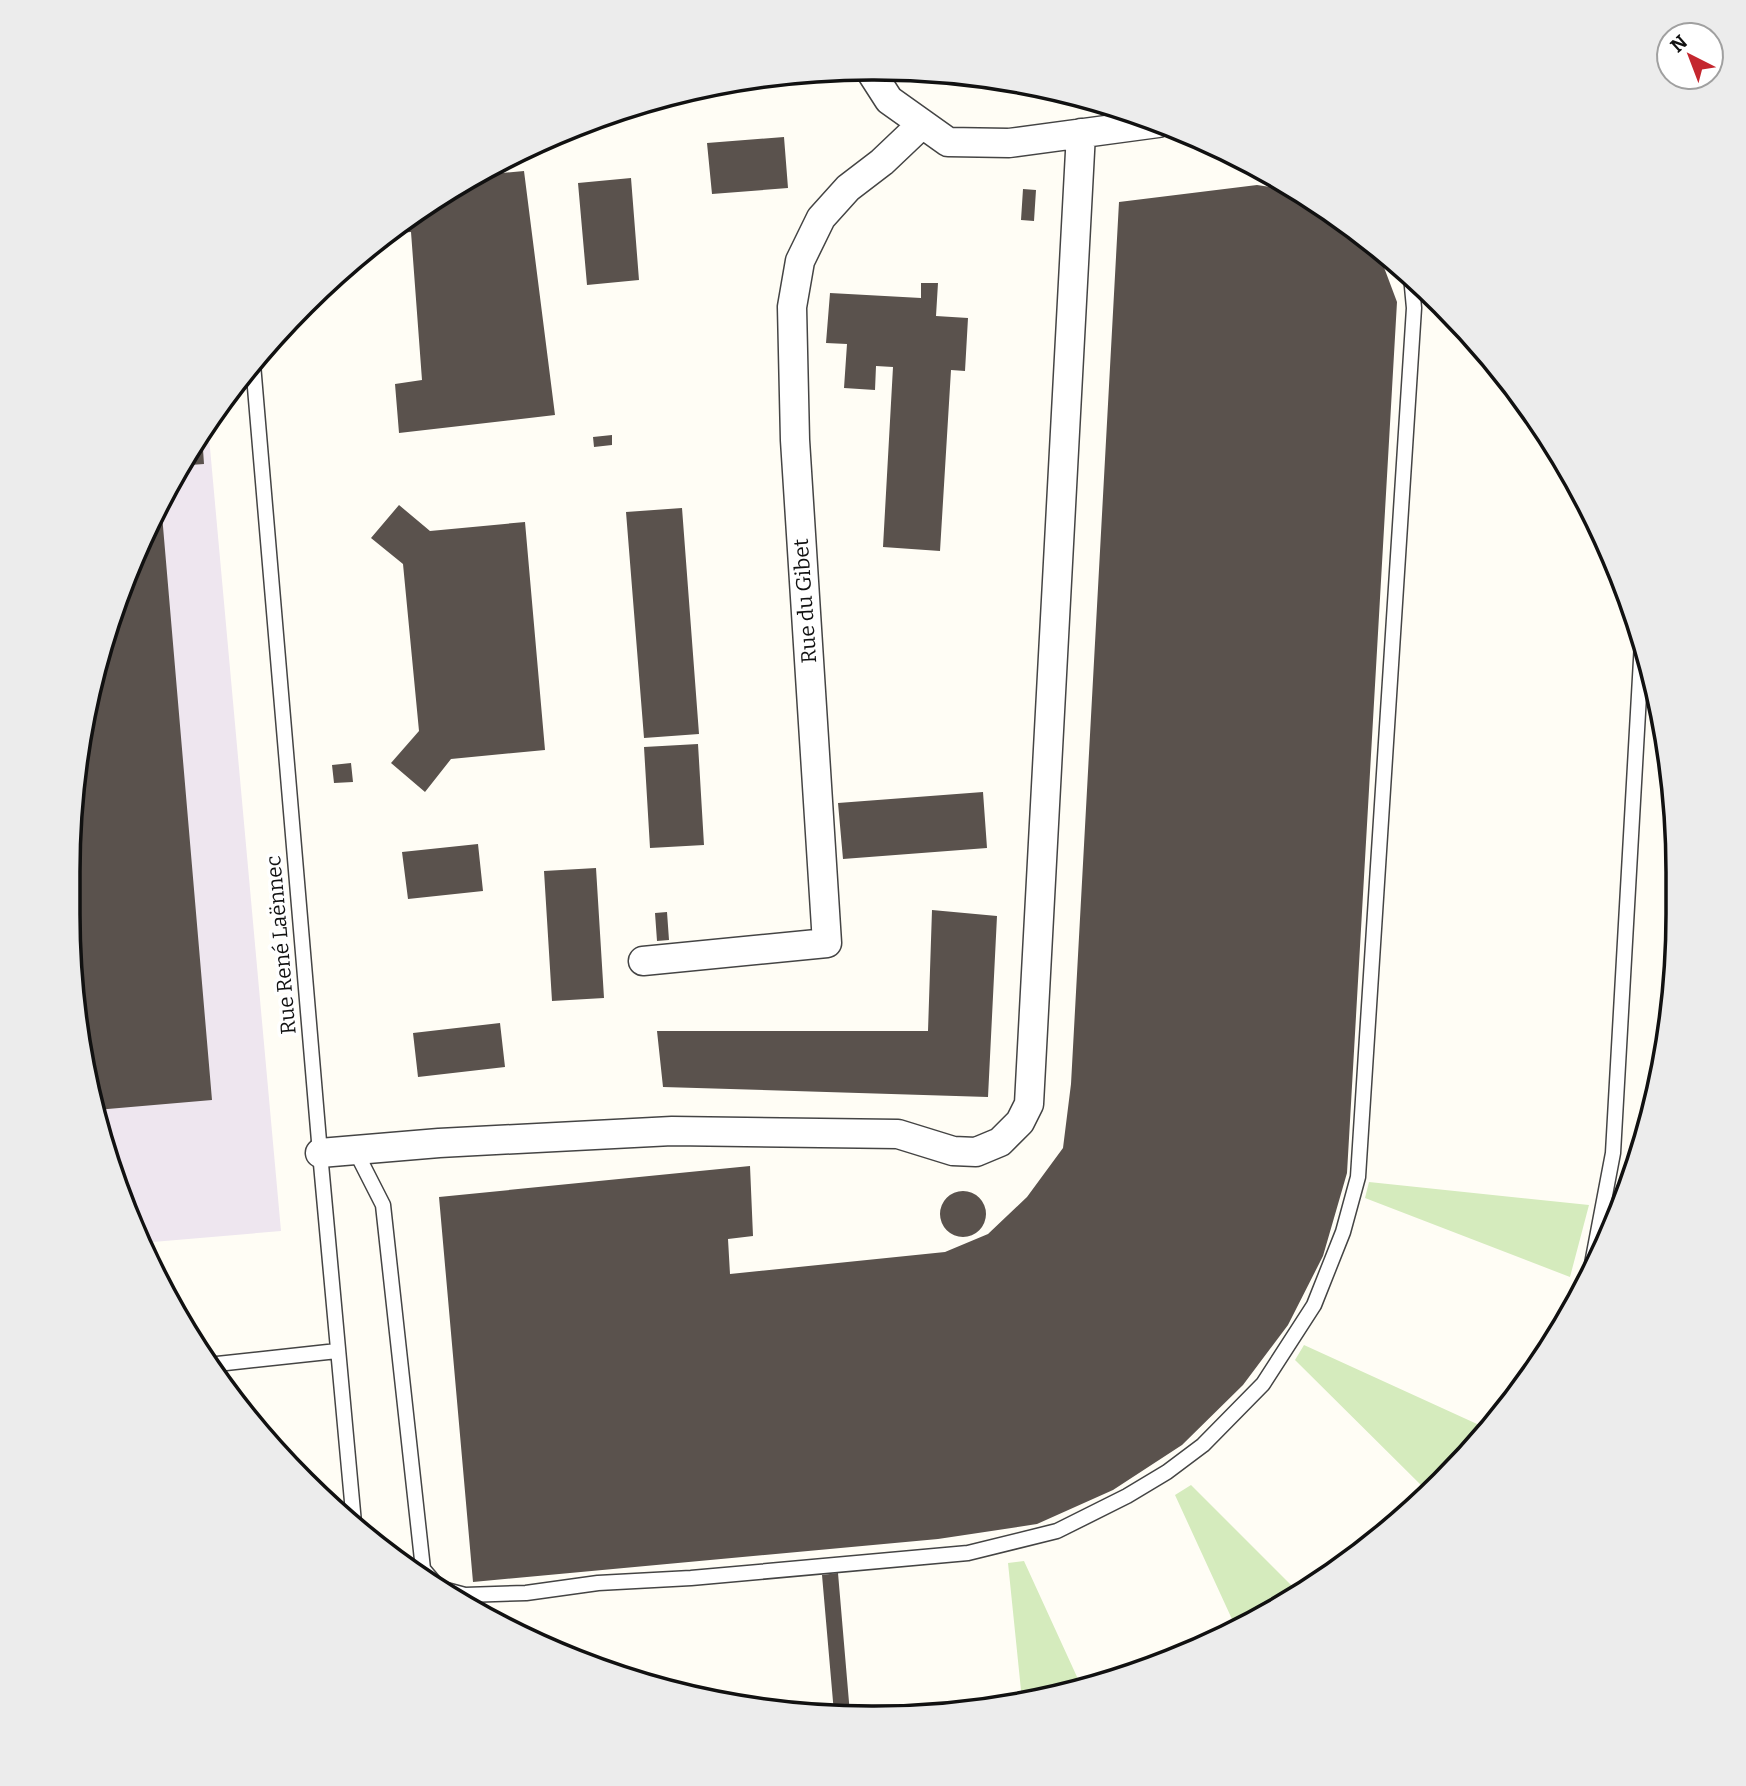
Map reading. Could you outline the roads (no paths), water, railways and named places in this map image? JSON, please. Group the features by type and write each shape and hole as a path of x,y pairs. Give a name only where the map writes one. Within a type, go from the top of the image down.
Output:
{"street":[{"path":"876,80 889,100 948,142 1009,143 1136,126"},
{"name":"Rue du Gibet","path":"643,961 827,943 795,440 792,307 800,261 821,218 848,188 882,162 922,124"},
{"path":"320,1153 439,1143 672,1131 898,1134 953,1151 976,1152 1000,1142 1020,1122 1029,1104 1081,134"}],"lane":[{"path":"470,1595 526,1593 598,1584 968,1553 1057,1531 1127,1496 1167,1472 1203,1445 1264,1384 1314,1305 1343,1231 1358,1177 1414,308 1413,293"},
{"name":"Rue René Laënnec","path":"254,378 353,1511"},
{"path":"1598,1232 1613,1153 1640,677"},
{"path":"355,1150 383,1205 423,1565"},
{"path":"222,1364 337,1351"}]}
